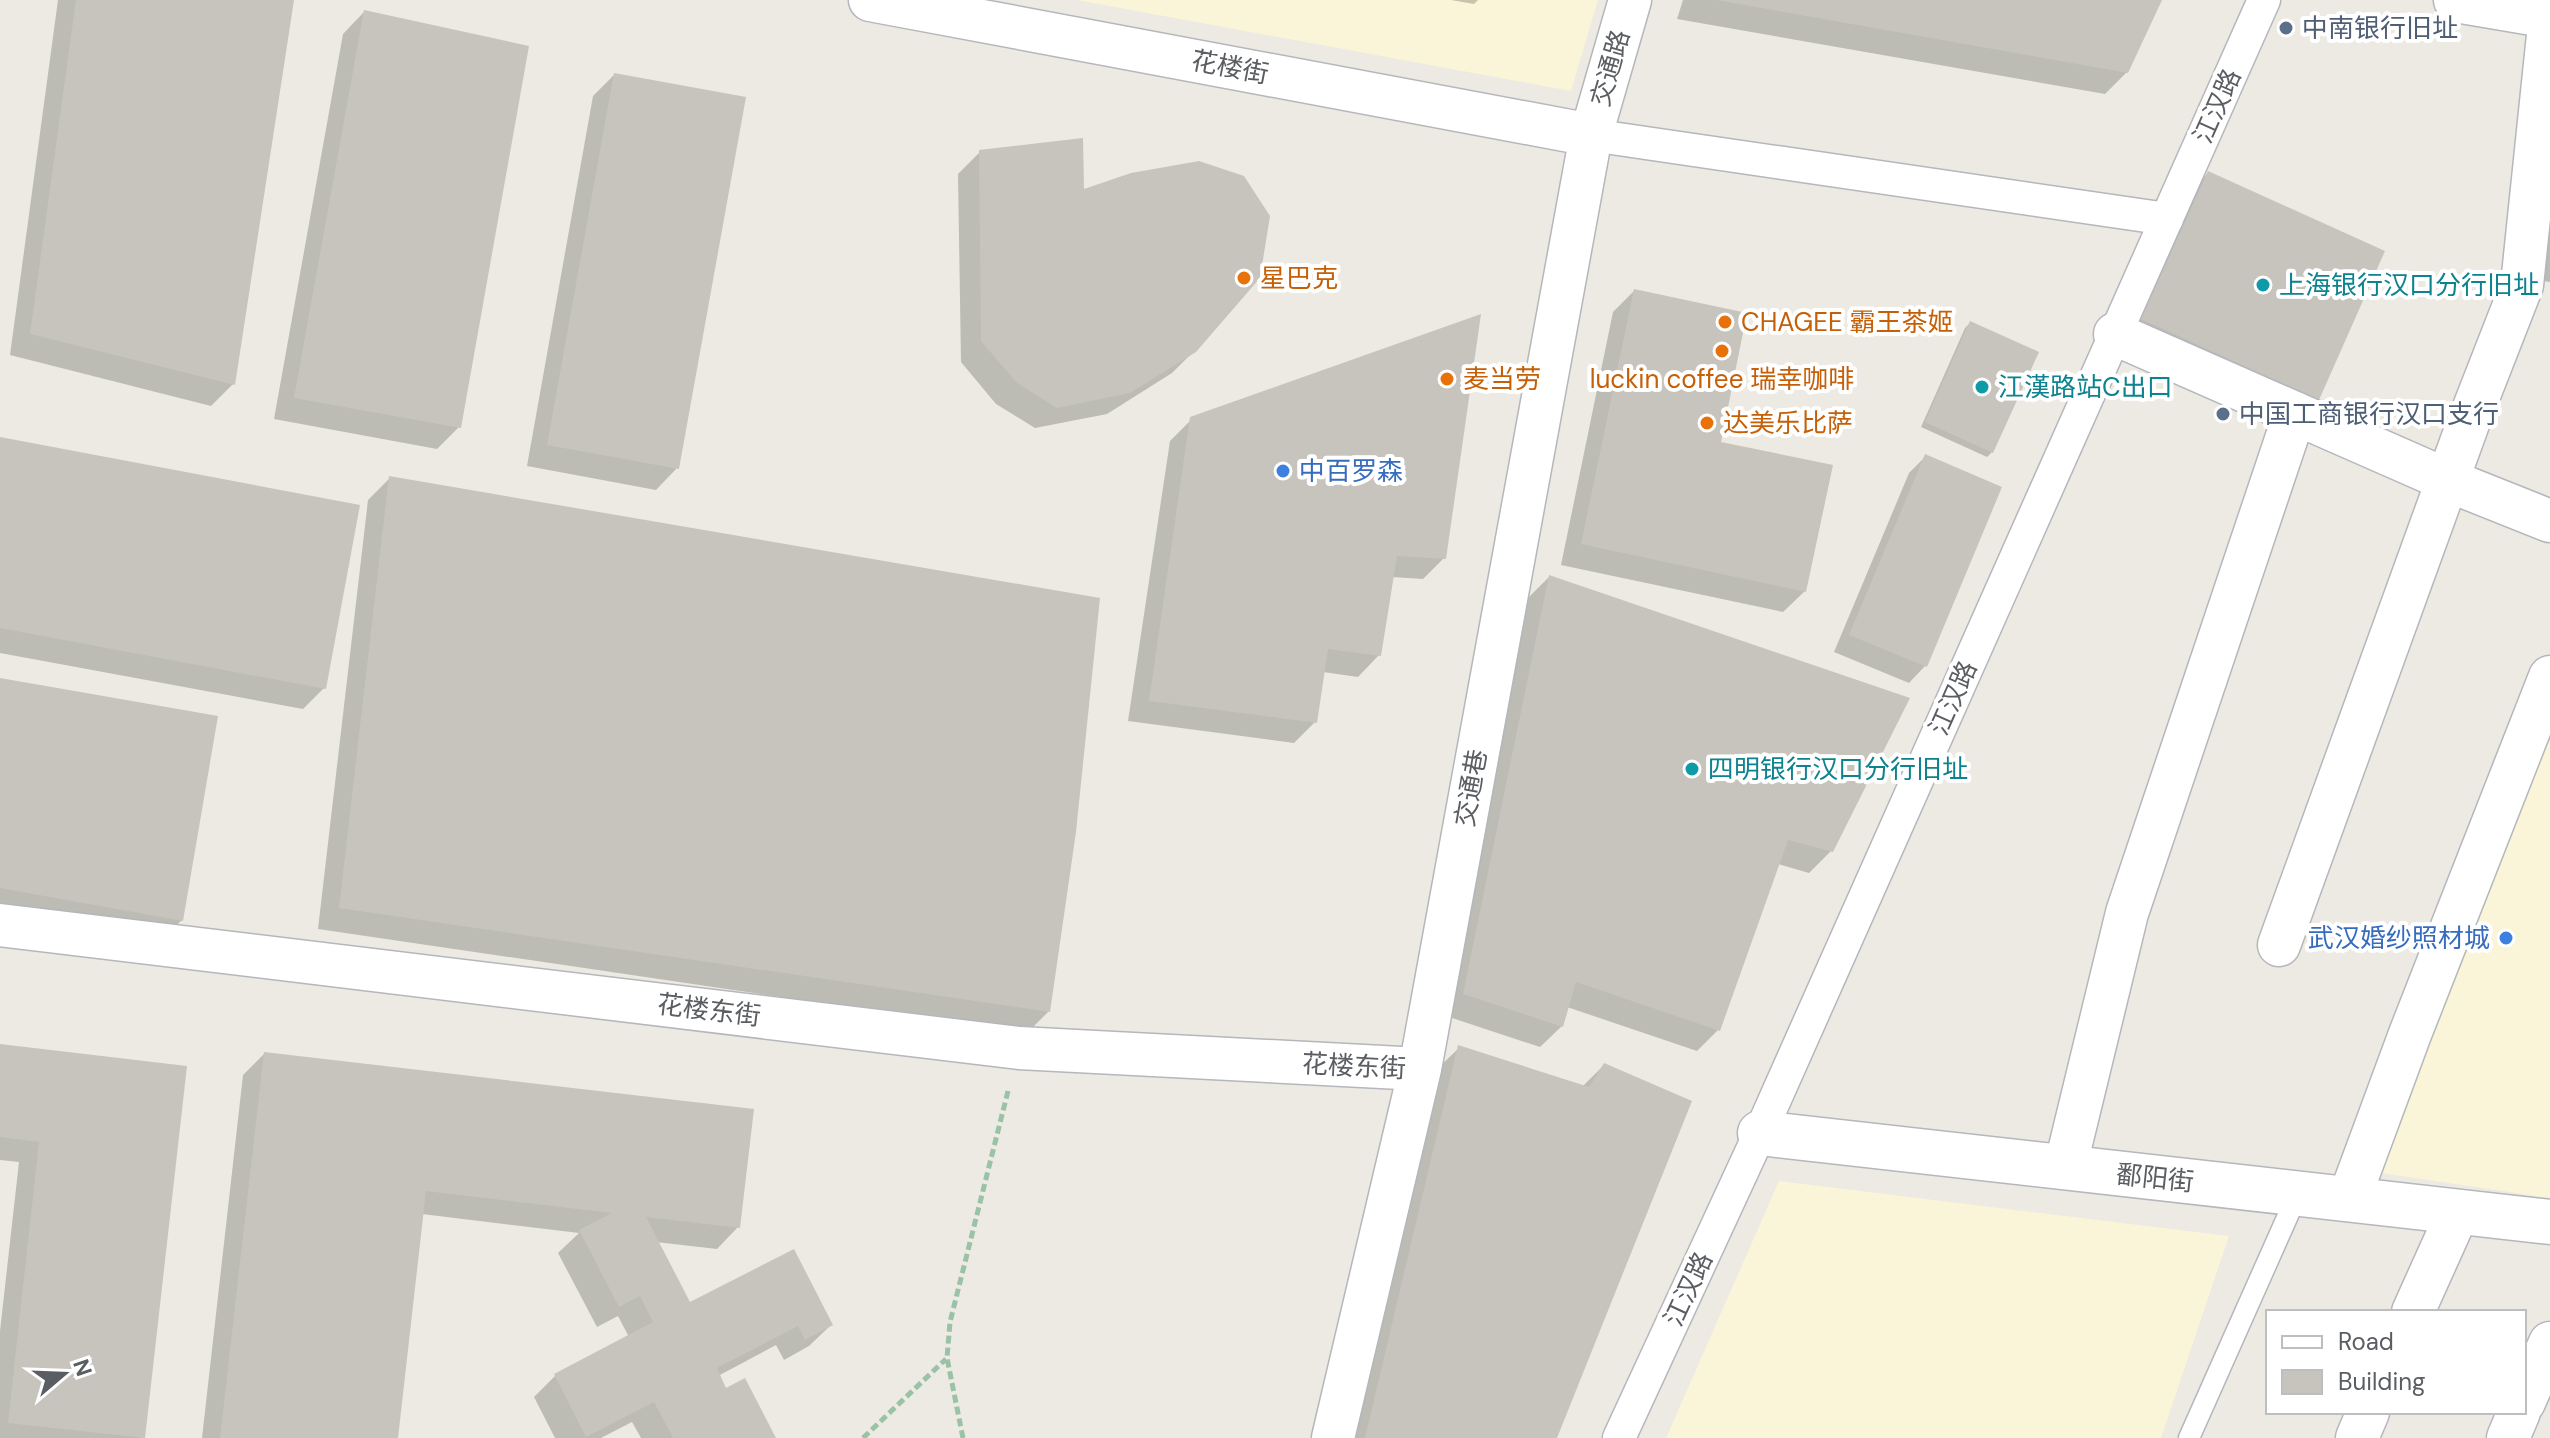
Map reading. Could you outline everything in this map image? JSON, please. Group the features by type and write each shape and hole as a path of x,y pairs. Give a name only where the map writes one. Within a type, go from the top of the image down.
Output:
{"street":[{"name":"花楼街","path":"870,0 1591,135"},
{"name":"交通路","path":"1591,135 1630,0"},
{"name":"江汉路","path":"1619,1438 1760,1133 2264,0"},
{"path":"2279,945 2447,480 2536,288 2550,16 2456,0"},
{"path":"1591,135 2167,219"},
{"name":"交通巷","path":"1333,1438 1420,1069 1591,135"},
{"path":"2115,334 2447,480 2550,521"},
{"path":"2065,1168 2127,913 2295,413"},
{"path":"2349,1199 2550,677"},
{"name":"花楼东街","path":"0,925 1019,1048 1420,1069"},
{"name":"鄱阳街","path":"1760,1133 2550,1222"},
{"path":"2414,1310 2458,1212"},
{"path":"2526,1397 2550,1343"},
{"path":"2357,1438 2367,1414"},
{"path":"2508,1438 2518,1414"}],"lane":[{"path":"2189,1438 2298,1193"}],"path":[{"path":"963,1438 947,1358 950,1322 1019,1048"},
{"path":"863,1438 947,1358"}],"shaded area":[{"path":"1077,0 1598,0 1571,91"},
{"name":"武汉婚纱照材城","path":"2550,704 2550,1198 2374,1172"},
{"path":"1779,1181 2229,1236 2161,1438 1666,1438"}],"building":[{"path":"76,0 294,0 235,385 30,334"},
{"path":"1716,0 2162,0 2128,73"},
{"path":"364,10 529,46 461,428 294,398"},
{"path":"614,73 746,97 679,469 547,445"},
{"path":"1083,138 1084,189 1131,173 1199,161 1244,176 1270,216 1260,278 1196,352 1130,393 1057,408 1017,383 981,341 979,150"},
{"name":"上海银行汉口分行旧址","path":"2208,171 2385,251 2319,400 2141,319"},
{"path":"1634,289 1747,313 1721,442 1833,465 1806,592 1581,544"},
{"path":"1481,314 1446,559 1397,556 1381,656 1328,649 1317,723 1149,701 1190,417"},
{"name":"江漢路站C出口","path":"1970,321 2039,352 1993,453 1925,422"},
{"path":"0,437 360,505 326,689 0,628"},
{"path":"1925,454 2002,487 1927,667 1849,635"},
{"path":"389,476 1100,598 1076,832 1050,1012 339,908"},
{"name":"四明银行汉口分行旧址","path":"1549,575 1910,698 1833,852 1788,840 1720,1031 1576,982 1563,1027 1463,994"},
{"path":"0,678 218,716 183,921 0,888"},
{"path":"0,1044 187,1066 145,1438 8,1423 39,1142 0,1137"},
{"path":"1458,1045 1589,1087 1604,1063 1692,1101 1557,1438 1365,1438"},
{"path":"264,1052 754,1109 740,1228 646,1217 690,1302 794,1249 833,1325 805,1340 798,1326 717,1368 726,1388 745,1378 776,1438 673,1438 654,1402 586,1437 554,1374 653,1322 640,1296 619,1307 579,1230 612,1213 426,1191 398,1438 220,1438"}],"place":[{"name":"中南银行旧址","path":"2286,28"},
{"name":"星巴克","path":"1244,278"},
{"name":"上海银行汉口分行旧址","path":"2263,285"},
{"name":"CHAGEE 霸王茶姬","path":"1725,322"},
{"name":"luckin coffee 瑞幸咖啡","path":"1722,351"},
{"name":"麦当劳","path":"1447,379"},
{"name":"江漢路站C出口","path":"1982,387"},
{"name":"中国工商银行汉口支行","path":"2223,414"},
{"name":"达美乐比萨","path":"1707,423"},
{"name":"中百罗森","path":"1283,471"},
{"name":"四明银行汉口分行旧址","path":"1692,769"},
{"name":"武汉婚纱照材城","path":"2506,938"}]}
